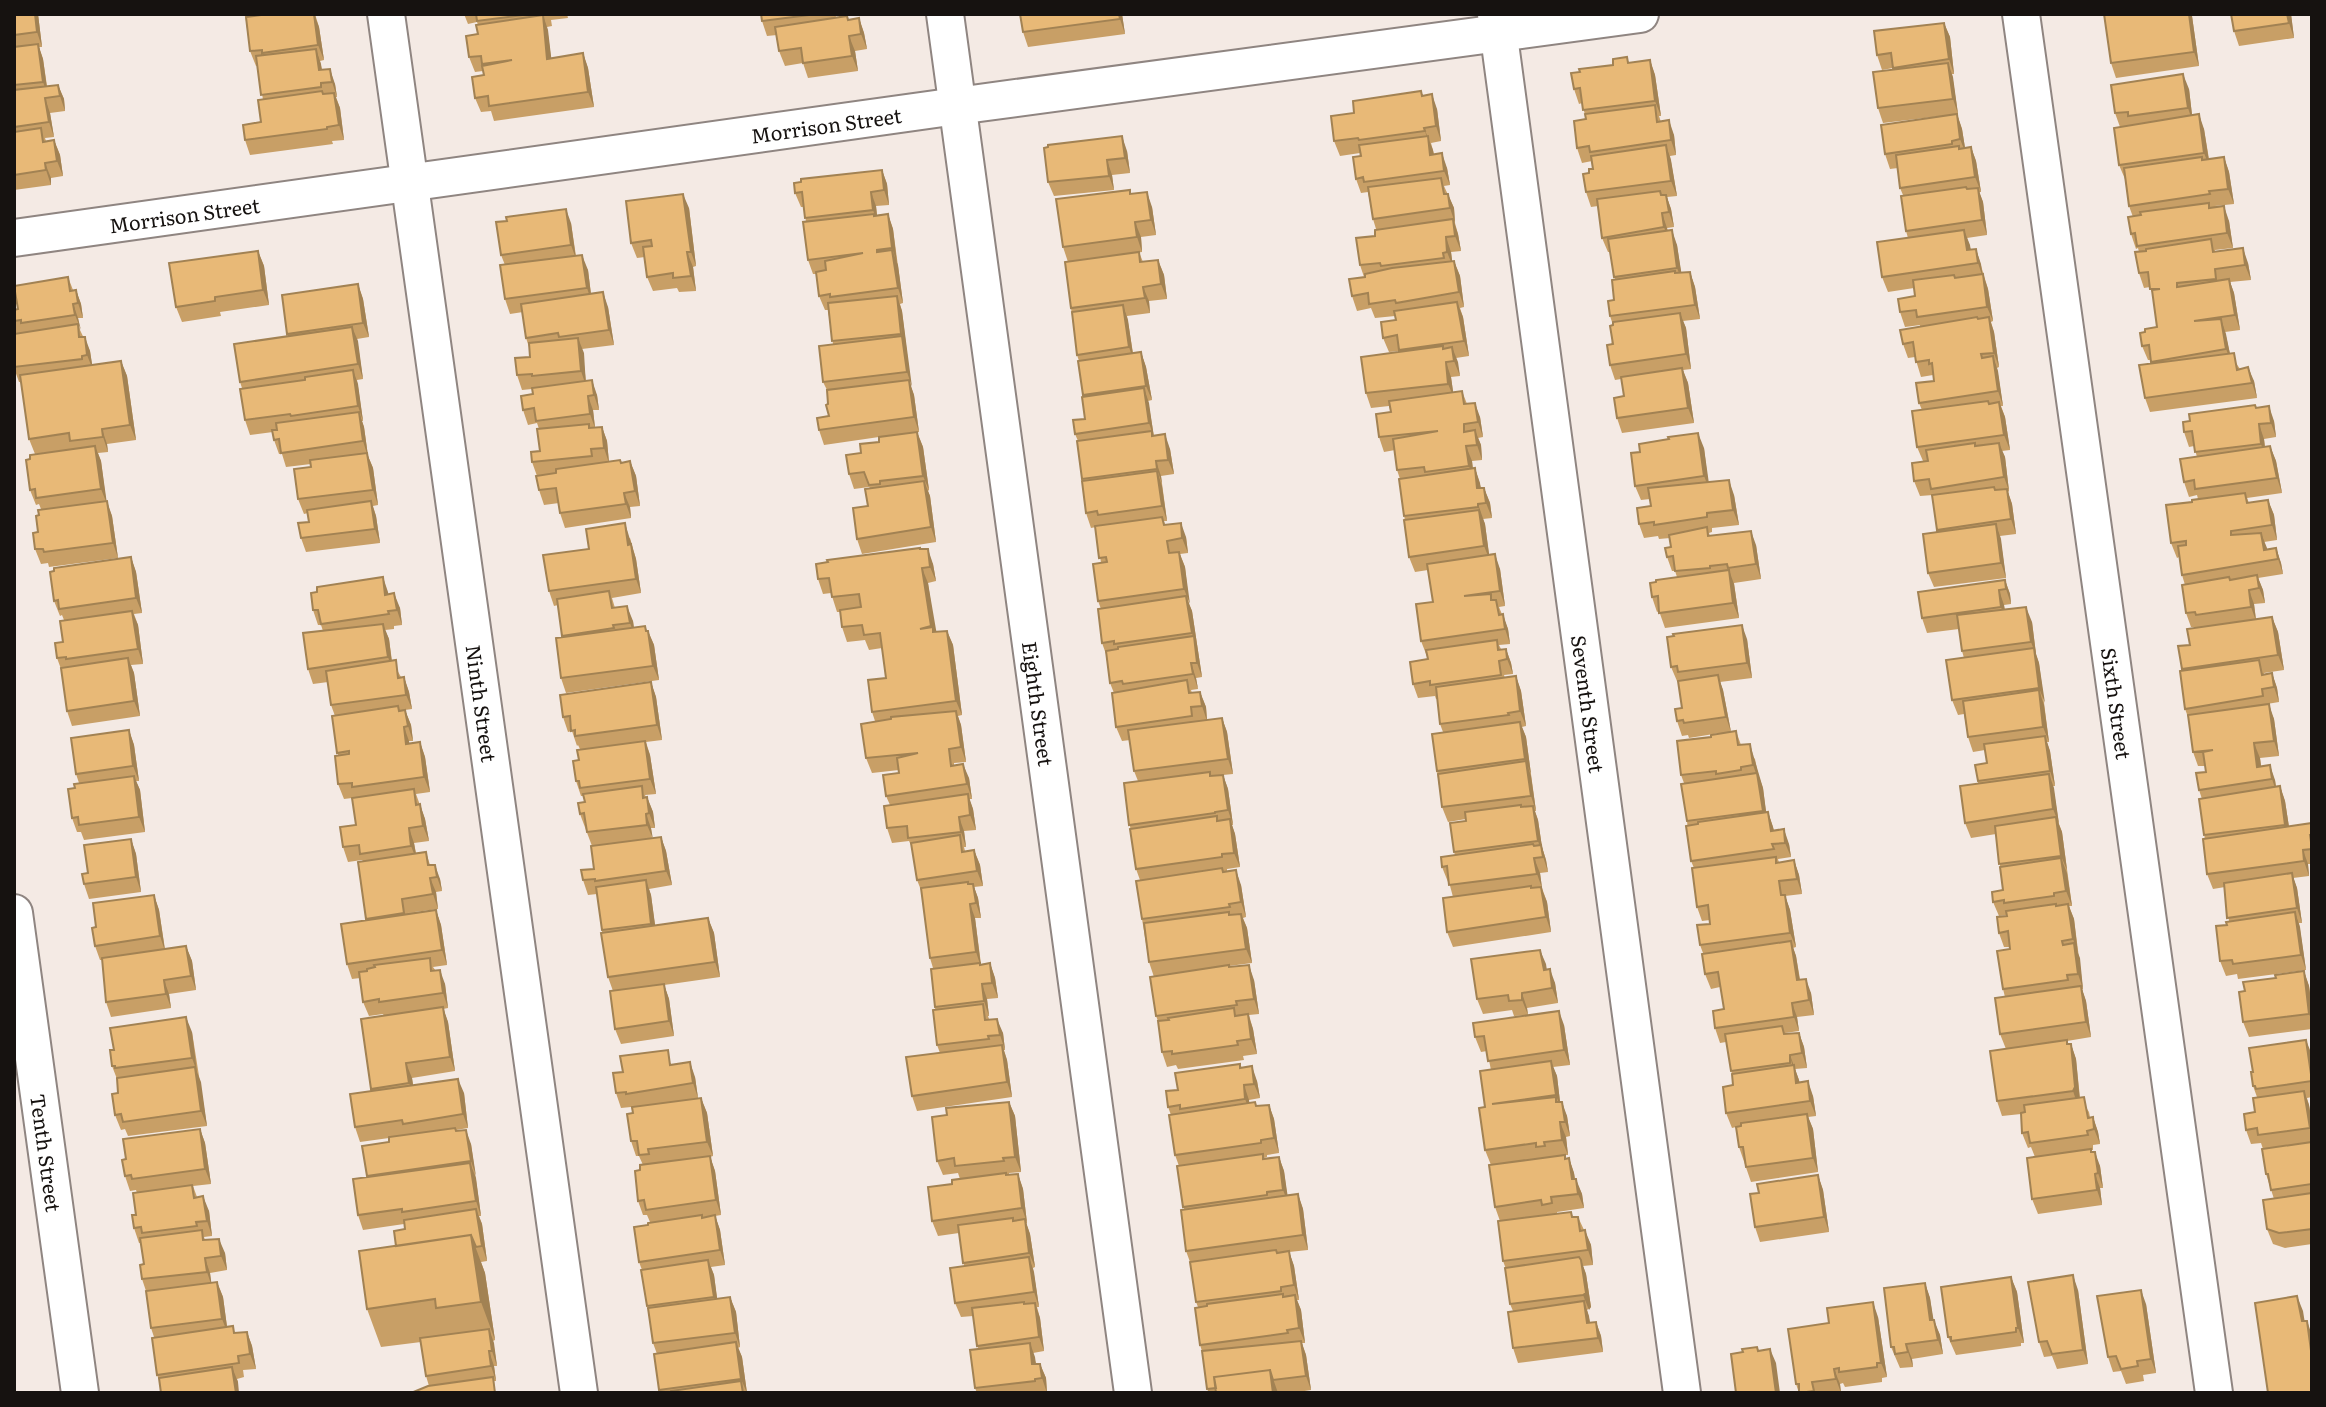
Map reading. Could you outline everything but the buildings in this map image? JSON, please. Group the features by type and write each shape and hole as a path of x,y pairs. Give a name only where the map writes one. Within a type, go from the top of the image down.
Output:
{"street":[{"name":"Ninth Street","path":"386,14 579,1393"},
{"name":"Eighth Street","path":"945,14 1133,1393"},
{"name":"Morrison Street","path":"14,238 957,106 1497,23 1640,14"},
{"name":"Sixth Street","path":"2021,14 2214,1393"},
{"name":"Seventh Street","path":"1497,23 1682,1393"},
{"name":"Tenth Street","path":"14,913 80,1393"}]}
